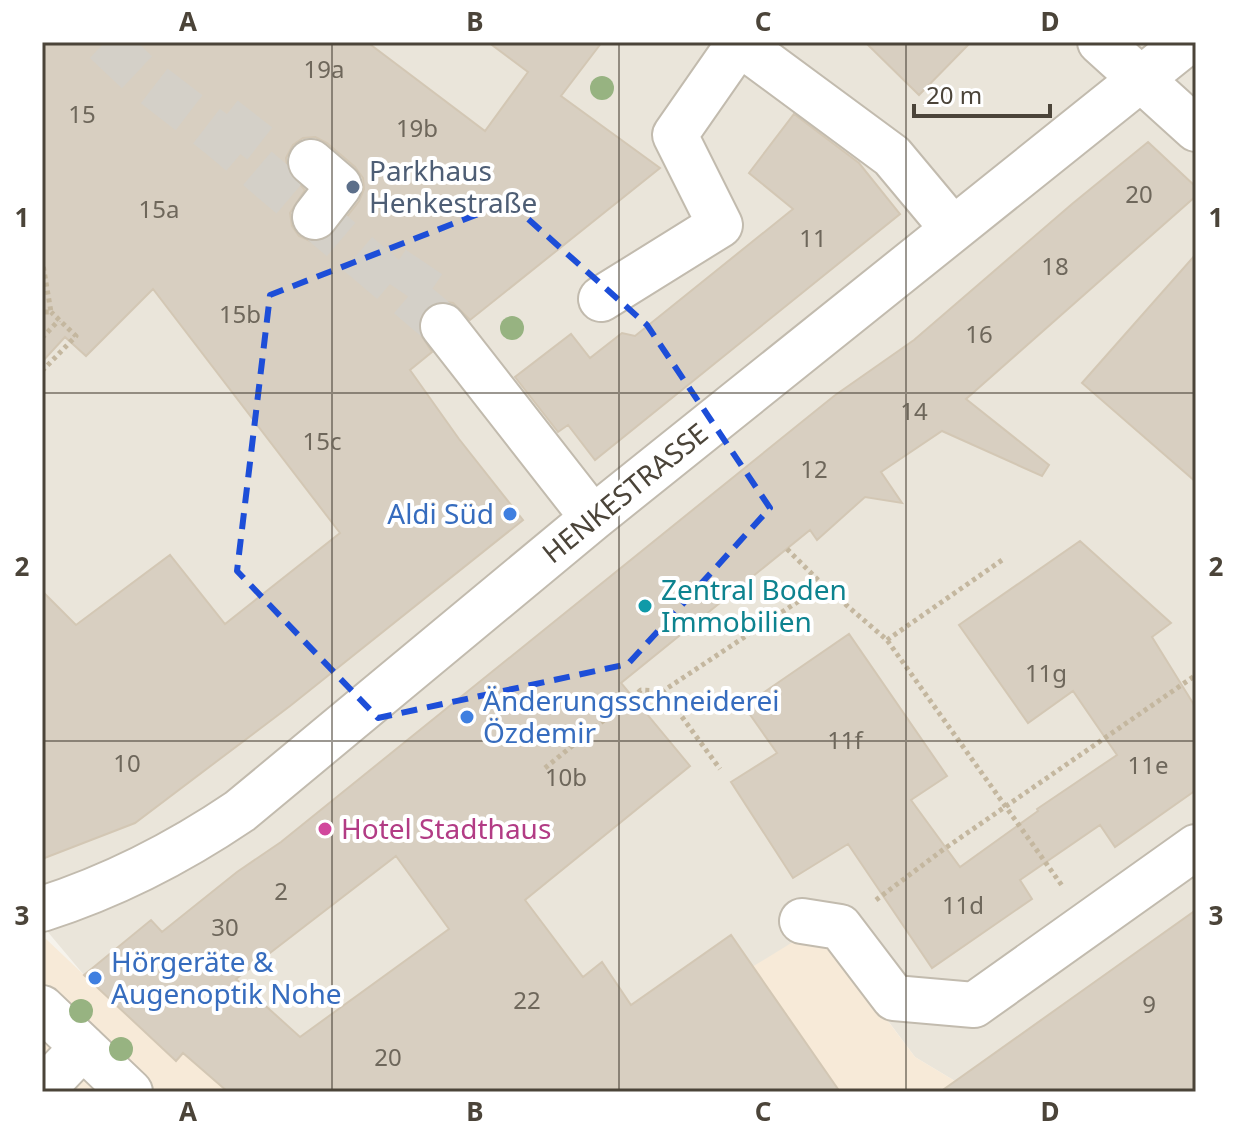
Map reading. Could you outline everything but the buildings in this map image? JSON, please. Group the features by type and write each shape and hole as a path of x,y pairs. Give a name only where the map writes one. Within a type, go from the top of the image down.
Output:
{"street":[{"path":"1100,42 1196,129"},
{"name":"HENKESTRASSE","path":"42,909 122,879 182,848 240,811 593,518 1187,42"},
{"path":"601,299 720,225 675,135 739,43 892,156 953,229"},
{"path":"311,162 339,186 315,217"},
{"path":"443,326 593,518"},
{"path":"821,924 894,998 974,1005 1196,847"},
{"path":"46,1012 130,1092"},
{"path":"42,1090 83,1047"}],"path":[{"path":"42,259 51,312 76,336 42,371"},
{"path":"42,312 51,312"},
{"path":"42,338 59,320"},
{"path":"787,549 887,640 1089,924"},
{"path":"887,640 1005,558"},
{"path":"545,768 641,690 663,691 823,585"},
{"path":"821,924 944,849 1196,675"},
{"path":"663,691 720,769"}],"highlighted area":[{"path":"509,202 647,325 770,508 628,664 378,718 237,571 270,295"}],"shaded area":[{"path":"42,42 1196,42 1196,1092 963,1092 955,1081 915,1057 827,939 579,1092 227,1092 183,1053 176,1061 84,975 42,925 42,859 76,625 42,591"},
{"path":"801,937 826,939 915,1057 955,1081 963,1092 579,1092 752,967"},
{"path":"46,939 175,1061 183,1053 227,1092 42,1092 42,941"}],"tunnel":[{"path":"105,42 140,75 218,135 443,326"},
{"path":"230,146 255,114"},
{"path":"403,293 424,262"}],"place":[{"name":"Parkhaus Henkestraße","path":"353,187"},
{"name":"Aldi Süd","path":"510,514"},
{"name":"Zentral Boden Immobilien","path":"645,606"},
{"name":"Änderungsschneiderei Özdemir","path":"467,717"},
{"name":"Hotel Stadthaus","path":"325,829"},
{"name":"Hörgeräte & Augenoptik Nohe","path":"95,978"}]}
